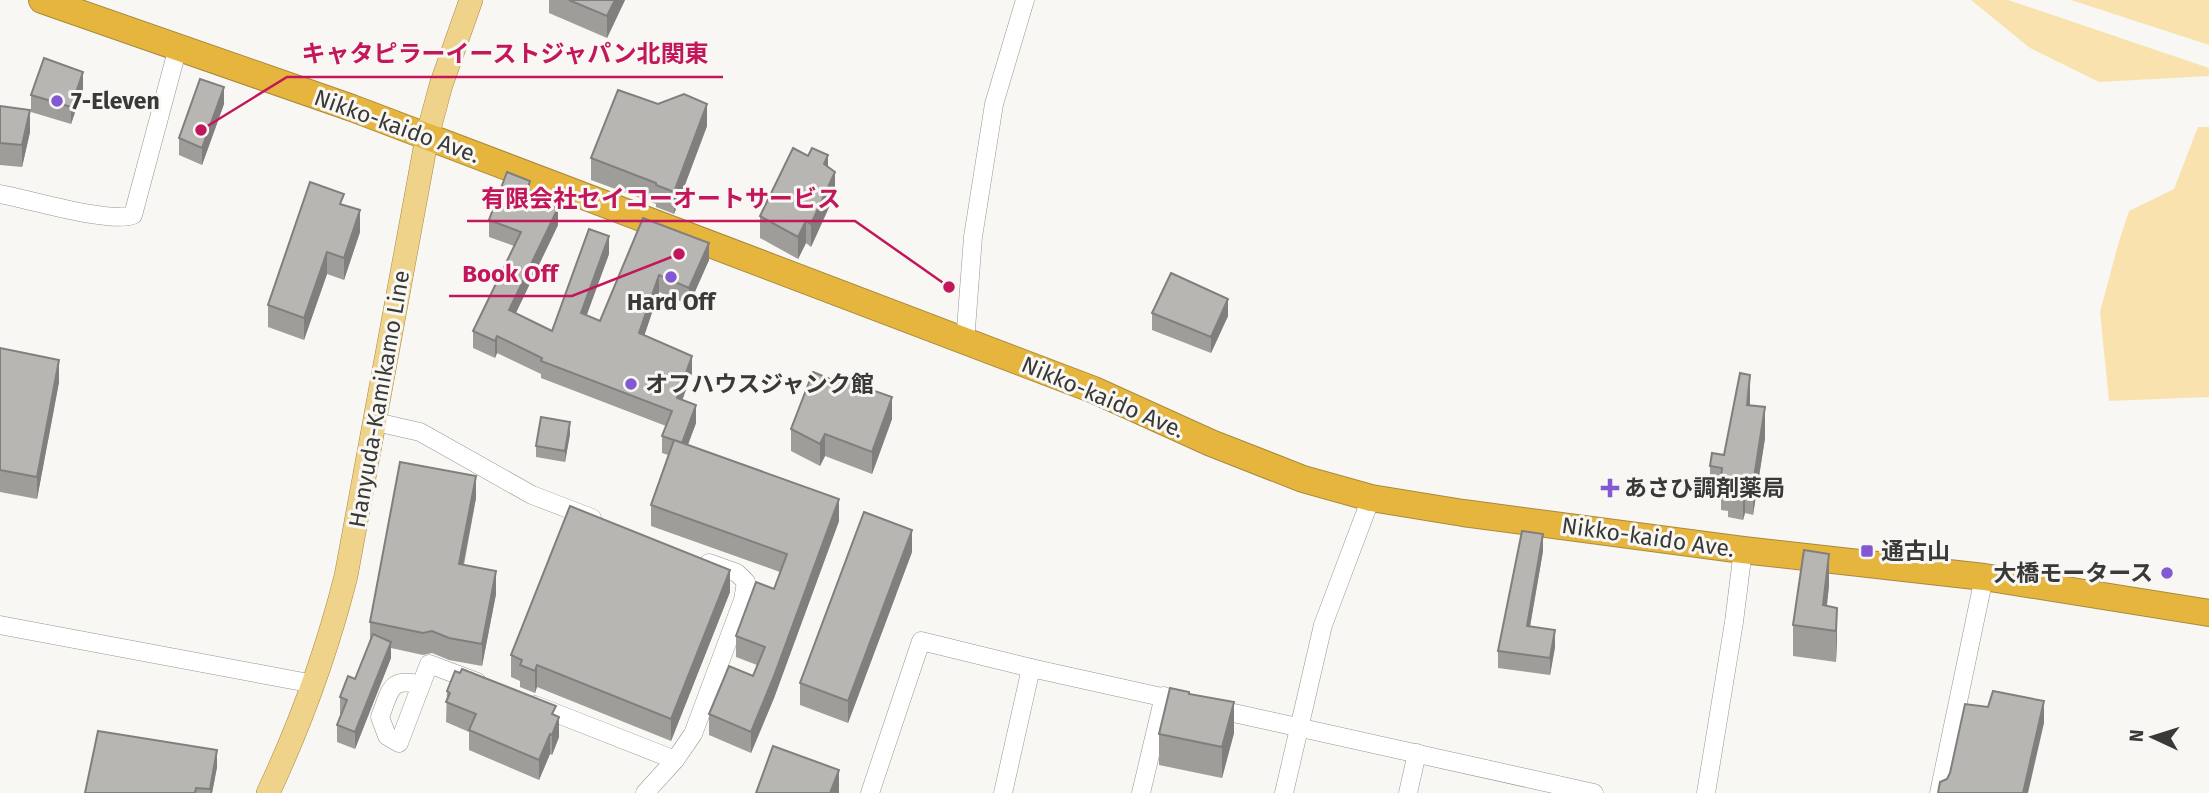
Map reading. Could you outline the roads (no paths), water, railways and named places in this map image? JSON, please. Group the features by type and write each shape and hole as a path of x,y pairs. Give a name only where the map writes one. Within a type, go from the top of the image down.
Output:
{"highway":[{"name":"Nikko-kaido Ave.","path":"42,0 427,136 1094,390 1211,443 1303,479 1371,498 1476,515 1742,550 1984,577 2209,613"}],"main road":[{"name":"Hanyuda-Kamikamo Line","path":"268,793 314,684 346,576 427,136 441,85 471,0"}],"street":[{"path":"965,342 974,237 994,104 1026,0"},
{"path":"0,194 107,217 126,218 133,215 178,47"},
{"path":"376,422 420,432 532,495 613,526"},
{"path":"1284,793 1323,625 1371,498"},
{"path":"1706,793 1734,622 1742,550"},
{"path":"645,793 676,760 693,734 744,600 746,582 737,573 687,555"},
{"path":"1939,793 1984,577"},
{"path":"0,625 314,684"},
{"path":"870,793 921,641 1031,668 1418,753 1528,786 1594,793"},
{"path":"421,685 429,664 494,689"},
{"path":"1003,793 1031,668"},
{"path":"1142,793 1164,696"},
{"path":"520,699 676,760"},
{"path":"1408,793 1418,753"}],"place":[{"name":"7-Eleven","path":"57,101"},
{"name":"キャタピラーイーストジャパン北関東","path":"201,130"},
{"name":"Book Off","path":"679,254"},
{"name":"Hard Off","path":"671,277"},
{"name":"有限会社セイコーオートサービス","path":"949,287"},
{"name":"オフハウスジャンク館","path":"631,384"},
{"name":"あさひ調剤薬局","path":"1610,488"},
{"name":"通古山","path":"1867,551"},
{"name":"大橋モータース","path":"2167,573"}]}
